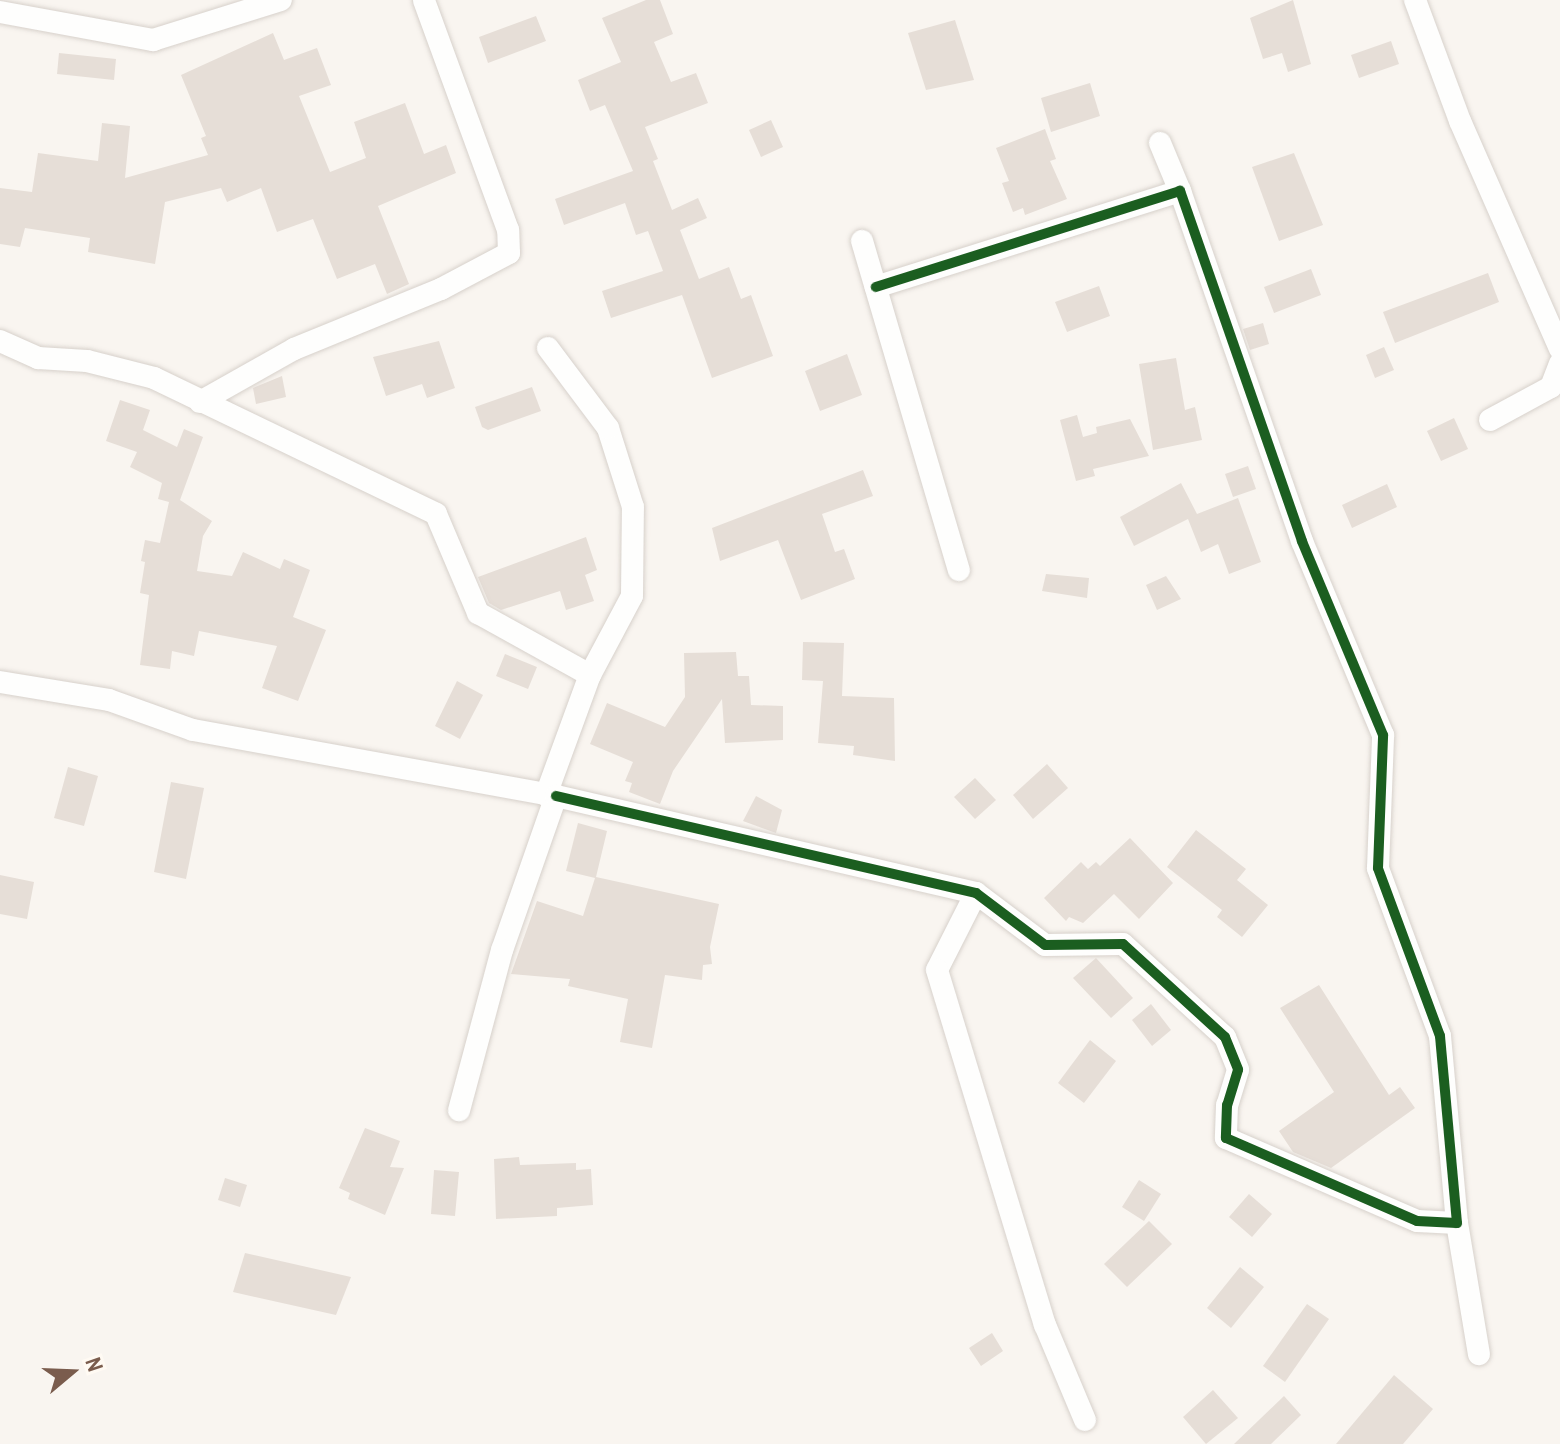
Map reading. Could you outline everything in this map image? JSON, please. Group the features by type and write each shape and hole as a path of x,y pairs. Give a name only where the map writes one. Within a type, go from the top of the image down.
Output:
{"street":[{"path":"0,12 153,40 281,0"},
{"path":"200,402 306,343 441,289 509,253 508,230 424,0"},
{"path":"1415,0 1460,121 1560,349"},
{"path":"1160,143 1180,191 1302,541 1383,735 1378,868 1440,1036 1457,1223 1479,1354"},
{"path":"876,287 1180,191"},
{"path":"862,241 959,570"},
{"path":"0,341 38,358 87,361 154,378 200,402 231,411 436,514 478,613 590,675"},
{"path":"459,1110 502,950 590,675 632,596 633,507 608,428 548,348"},
{"path":"1490,420 1551,387 1560,363"},
{"path":"0,682 109,700 193,730 551,796 976,893 1045,945 1123,944 1225,1037 1238,1070 1227,1105 1226,1138 1417,1221 1457,1223"},
{"path":"976,893 937,970 1045,1325 1085,1420"}],"building":[{"path":"646,0 660,0 673,34 654,42 671,82 696,73 708,103 645,127 658,159 653,161 672,210 698,198 707,218 680,230 699,279 729,267 741,299 751,295 773,356 712,378 682,295 611,318 602,291 663,271 648,231 636,235 625,203 564,225 555,199 633,171 605,105 590,111 578,80 621,62 602,18"},
{"path":"1293,0 1311,64 1288,72 1282,53 1263,59 1250,18"},
{"path":"536,16 546,41 488,63 479,37"},
{"path":"955,20 974,80 926,90 908,33"},
{"path":"273,33 284,60 317,48 331,85 299,96 330,172 366,158 354,122 405,103 424,154 446,145 456,173 378,206 409,284 387,294 375,264 337,279 313,219 277,232 261,188 227,202 221,188 165,202 155,264 88,252 90,238 25,228 20,247 0,244 0,188 32,192 38,153 98,161 102,123 130,126 125,178 208,155 201,138 206,136 181,75"},
{"path":"1391,41 1399,64 1359,78 1351,55"},
{"path":"59,53 116,59 114,80 57,74"},
{"path":"1090,83 1100,116 1051,132 1041,98"},
{"path":"771,120 783,147 761,157 749,130"},
{"path":"1045,129 1056,159 1050,161 1067,199 1025,215 1023,208 1013,212 1002,183 1009,181 996,148"},
{"path":"1294,153 1323,225 1279,241 1252,167"},
{"path":"1311,269 1321,295 1274,313 1264,287"},
{"path":"1488,273 1499,302 1395,343 1383,312"},
{"path":"1099,286 1110,316 1067,332 1055,302"},
{"path":"1263,323 1269,344 1250,350 1243,329"},
{"path":"439,341 455,388 427,398 422,384 386,396 373,357"},
{"path":"1384,347 1394,370 1375,378 1366,355"},
{"path":"847,354 862,395 820,411 805,371"},
{"path":"1176,358 1185,410 1195,407 1202,440 1153,450 1139,364"},
{"path":"282,376 286,397 256,404 253,388"},
{"path":"532,387 541,411 488,430 482,427 475,407"},
{"path":"120,400 150,410 143,430 177,447 184,429 203,437 180,500 212,521 203,536 197,571 232,576 243,552 280,569 284,559 310,570 293,617 326,630 298,701 262,688 277,646 199,631 194,656 172,651 170,669 140,665 149,595 140,593 145,562 141,561 145,540 160,543 169,502 158,499 162,483 130,467 137,452 106,441"},
{"path":"1077,415 1083,437 1097,433 1096,427 1130,419 1149,456 1093,469 1095,476 1076,481 1060,420"},
{"path":"1454,418 1468,449 1441,461 1427,431"},
{"path":"1248,466 1256,489 1233,497 1225,474"},
{"path":"863,470 873,496 822,514 835,552 844,549 855,579 801,600 778,540 720,561 712,528"},
{"path":"1181,483 1197,514 1238,498 1261,562 1229,574 1218,544 1201,552 1188,519 1134,546 1120,517"},
{"path":"1387,484 1397,507 1352,528 1342,505"},
{"path":"586,537 597,570 585,575 594,601 566,610 560,591 501,610 489,603 478,577"},
{"path":"1046,574 1089,578 1087,598 1042,591"},
{"path":"1166,576 1181,599 1157,610 1146,585"},
{"path":"803,642 844,643 842,696 894,698 895,761 853,755 854,746 818,743 823,681 802,680"},
{"path":"736,652 738,676 749,676 751,705 783,706 783,740 725,743 722,699 673,771 660,804 629,792 632,783 625,781 633,762 590,744 607,703 665,727 685,697 684,653"},
{"path":"505,654 537,667 528,689 496,676"},
{"path":"457,681 483,695 460,739 435,726"},
{"path":"1047,764 1068,788 1033,819 1013,795"},
{"path":"68,767 98,776 84,826 54,818"},
{"path":"975,778 996,800 975,819 954,797"},
{"path":"171,782 204,788 186,879 154,872"},
{"path":"756,796 782,810 776,833 743,821"},
{"path":"578,823 607,831 596,877 719,904 710,947 712,964 703,965 702,980 665,975 652,1048 620,1042 628,999 568,986 570,979 511,974 537,901 583,916 595,878 566,871"},
{"path":"1196,830 1246,869 1237,880 1268,905 1242,937 1217,917 1222,910 1167,867"},
{"path":"1130,838 1173,883 1139,919 1114,894 1083,923 1069,917 1066,921 1044,898 1081,862 1088,869 1096,862 1100,866"},
{"path":"0,875 34,882 27,919 0,914"},
{"path":"1096,958 1133,998 1111,1018 1073,978"},
{"path":"1319,985 1389,1095 1400,1087 1415,1108 1331,1168 1293,1152 1279,1131 1334,1092 1280,1008"},
{"path":"1151,1004 1171,1030 1152,1046 1132,1020"},
{"path":"1090,1040 1116,1061 1084,1103 1058,1083"},
{"path":"365,1128 400,1141 390,1167 404,1168 385,1215 348,1199 350,1193 339,1188"},
{"path":"519,1157 520,1165 576,1163 576,1170 591,1169 593,1205 557,1208 557,1216 496,1219 494,1159"},
{"path":"434,1170 459,1172 455,1216 431,1214"},
{"path":"225,1178 247,1185 240,1207 218,1200"},
{"path":"1139,1180 1161,1194 1144,1221 1122,1207"},
{"path":"1249,1194 1272,1214 1252,1237 1229,1217"},
{"path":"1149,1221 1172,1244 1127,1287 1104,1264"},
{"path":"245,1253 351,1277 336,1315 233,1292"},
{"path":"1240,1267 1264,1287 1231,1328 1207,1308"},
{"path":"1307,1304 1329,1319 1285,1382 1263,1366"},
{"path":"992,1333 1003,1351 981,1366 969,1348"},
{"path":"1394,1375 1433,1409 1403,1444 1336,1444"},
{"path":"1213,1390 1238,1418 1206,1444 1183,1417"},
{"path":"1284,1396 1301,1415 1271,1444 1234,1444"}],"cycle path":[{"path":"556,796 976,893 1045,945 1123,944 1225,1037 1238,1070 1227,1105 1226,1138 1417,1221 1457,1223 1440,1036 1378,868 1383,735 1302,541 1180,191 876,287"}]}
